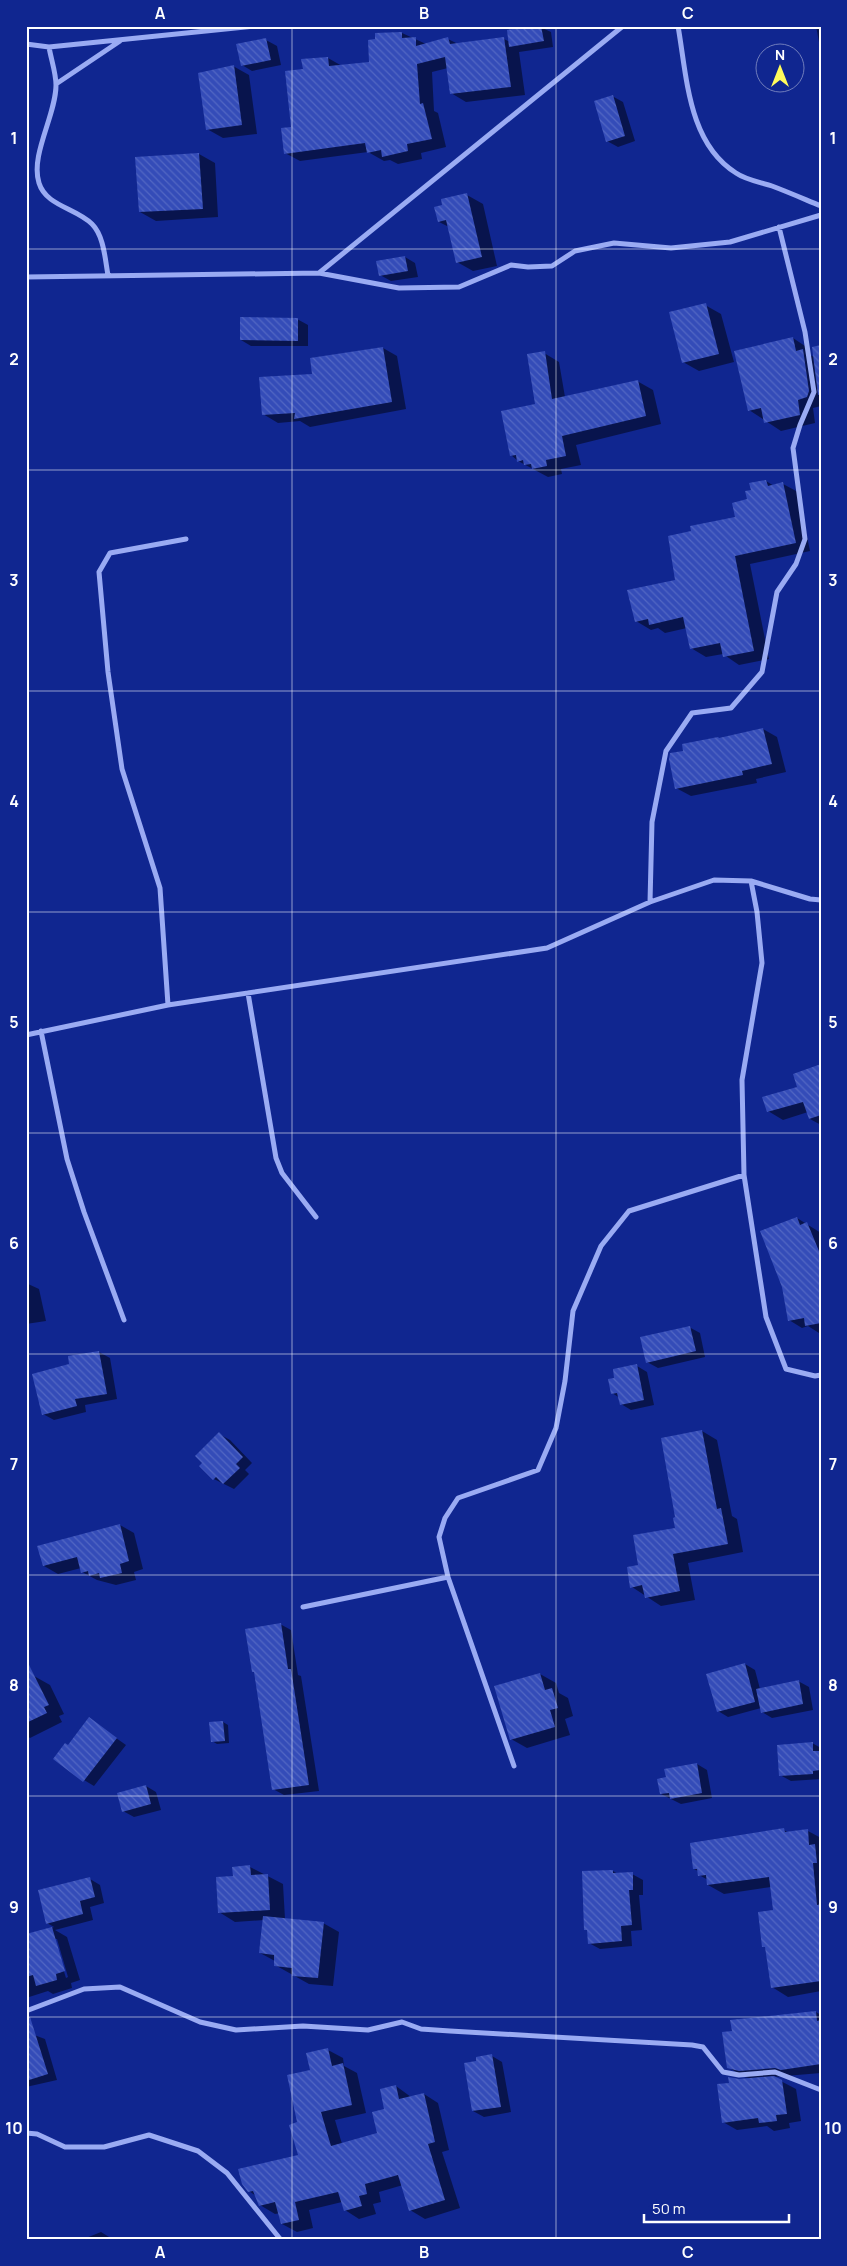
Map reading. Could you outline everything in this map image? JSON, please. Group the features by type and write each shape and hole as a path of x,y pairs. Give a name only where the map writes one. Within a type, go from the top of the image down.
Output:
{"street":[{"path":"26,44 49,47 255,26"},
{"path":"319,273 623,26"},
{"path":"678,26 689,92 700,134 714,156 737,174 773,186 821,206"},
{"path":"56,84 122,40"},
{"path":"49,47 56,84 53,110 38,161 38,180 42,192 51,200 80,214 93,225 100,236 108,275"},
{"path":"26,277 319,273 399,288 458,287 511,264 528,267 552,266 574,251 604,245 671,248 730,242 821,215"},
{"path":"650,902 652,822 666,751 692,713 731,708 762,672 777,592 796,564 805,539 793,448 800,425 814,392 805,332 779,228"},
{"path":"168,1005 160,888 122,769 108,672 99,572 110,553 186,539"},
{"path":"26,1035 168,1005 547,948 650,902 714,880 751,881 810,899 821,900"},
{"path":"751,881 757,912 762,963 742,1080 744,1175 766,1317 786,1369 815,1376 821,1375"},
{"path":"248,993 276,1158 282,1173 316,1216"},
{"path":"41,1032 67,1159 84,1212 124,1320"},
{"path":"514,1766 448,1577 439,1537 446,1518 458,1498 538,1470 556,1428 565,1381 573,1311 601,1246 629,1211 744,1175"},
{"path":"303,1607 448,1577"},
{"path":"26,2012 84,1989 120,1987 200,2022 236,2030 303,2026 368,2030 402,2022 422,2028 450,2031 692,2045 703,2047 724,2072 739,2075 775,2072 821,2090"},
{"path":"26,2133 37,2134 65,2147 104,2147 149,2135 198,2151 227,2173 282,2240"}],"building":[{"path":"541,26 544,41 509,47 507,30"},
{"path":"402,32 402,38 416,37 416,46 448,37 450,44 504,37 511,87 450,94 445,57 417,64 420,104 423,103 432,139 407,144 408,151 382,157 381,150 367,153 365,143 284,154 281,128 291,127 285,71 303,69 301,59 328,57 329,66 369,62 368,40 375,39 375,33"},
{"path":"266,38 271,60 241,66 236,44"},
{"path":"234,65 242,125 206,130 198,73"},
{"path":"613,95 625,136 606,142 594,101"},
{"path":"199,153 203,209 139,212 135,157"},
{"path":"467,193 482,257 456,263 446,220 438,222 434,207 442,205 441,199"},
{"path":"405,256 408,271 379,276 376,261"},
{"path":"706,303 719,354 682,363 669,312"},
{"path":"240,317 298,318 298,341 240,340"},
{"path":"793,337 796,351 803,349 809,391 807,397 798,400 800,415 764,423 761,408 748,411 734,351"},
{"path":"821,345 821,394 818,395 812,347"},
{"path":"383,347 392,402 294,419 295,413 262,415 259,377 312,374 310,358"},
{"path":"545,351 552,399 638,380 646,416 562,436 566,456 546,460 547,466 532,469 531,464 524,465 523,460 517,462 516,455 510,456 501,411 535,404 527,354"},
{"path":"766,480 768,486 783,482 796,543 735,556 754,651 723,657 720,643 690,649 683,617 649,625 648,619 635,622 627,590 675,580 668,536 691,531 690,526 735,517 732,503 747,499 745,491 751,490 749,483"},
{"path":"763,728 772,764 742,771 743,775 675,789 669,759 670,753 683,751 682,744"},
{"path":"821,1064 821,1115 809,1119 803,1102 767,1112 762,1097 797,1087 793,1074"},
{"path":"797,1217 800,1225 807,1222 821,1256 821,1323 805,1326 804,1318 788,1321 782,1287 760,1231"},
{"path":"690,1326 696,1351 646,1363 640,1337"},
{"path":"99,1351 107,1394 75,1399 77,1406 42,1415 32,1374 69,1364 68,1356"},
{"path":"637,1364 644,1400 620,1405 617,1393 611,1394 608,1379 614,1378 613,1369"},
{"path":"702,1430 717,1509 721,1508 728,1544 673,1554 680,1591 645,1598 642,1585 630,1588 627,1567 638,1565 633,1535 675,1528 673,1518 675,1517 661,1438"},
{"path":"219,1432 243,1457 236,1464 240,1468 223,1484 216,1477 213,1480 199,1466 202,1463 195,1456"},
{"path":"120,1524 129,1561 120,1564 122,1573 100,1578 99,1573 89,1576 88,1571 81,1573 77,1557 43,1566 37,1546"},
{"path":"281,1623 288,1669 291,1669 309,1785 272,1790 254,1672 252,1672 245,1629"},
{"path":"26,1659 49,1705 44,1707 47,1713 26,1723"},
{"path":"745,1663 755,1702 717,1712 706,1674"},
{"path":"540,1673 545,1690 552,1688 558,1708 550,1710 555,1727 510,1740 494,1686"},
{"path":"799,1680 803,1704 761,1713 756,1689"},
{"path":"89,1717 117,1738 83,1782 53,1759 65,1743 68,1745"},
{"path":"223,1721 225,1741 211,1742 209,1722"},
{"path":"813,1742 813,1751 819,1751 820,1770 813,1771 813,1774 779,1776 777,1745"},
{"path":"697,1763 702,1793 670,1799 669,1793 660,1794 657,1779 666,1777 664,1769"},
{"path":"146,1785 151,1804 122,1812 117,1793"},
{"path":"784,1828 785,1832 808,1829 809,1845 815,1844 817,1863 813,1863 817,1905 821,1904 821,1981 771,1988 765,1947 762,1947 758,1912 773,1910 769,1877 707,1885 706,1875 698,1876 697,1869 693,1869 690,1843"},
{"path":"250,1865 251,1875 268,1874 270,1910 218,1913 216,1877 233,1876 232,1867"},
{"path":"613,1870 613,1873 633,1872 633,1890 629,1890 632,1925 621,1926 622,1941 588,1944 587,1930 584,1930 582,1871"},
{"path":"90,1877 95,1897 80,1901 83,1914 46,1924 38,1890"},
{"path":"263,1916 324,1922 318,1978 292,1976 292,1968 274,1966 274,1955 259,1953"},
{"path":"52,1927 65,1971 56,1974 57,1980 36,1986 33,1975 26,1977 26,1934"},
{"path":"816,2011 817,2021 821,2020 821,2064 781,2070 775,2068 739,2071 727,2068 722,2032 732,2031 730,2020"},
{"path":"26,2017 30,2017 48,2074 26,2081"},
{"path":"328,2048 332,2066 343,2063 352,2105 321,2112 331,2146 377,2133 372,2112 384,2109 380,2089 396,2085 399,2099 424,2093 435,2142 428,2144 445,2200 409,2211 398,2175 365,2184 367,2194 359,2196 362,2206 344,2211 338,2192 295,2202 299,2220 281,2224 275,2202 259,2206 253,2191 248,2192 242,2184 238,2169 298,2155 289,2125 297,2122 287,2075 310,2070 306,2053"},
{"path":"492,2054 501,2107 472,2111 464,2063 476,2061 476,2057"},
{"path":"774,2076 782,2080 787,2114 776,2115 777,2121 759,2123 758,2118 722,2123 717,2084 729,2083 728,2077 739,2079"}]}
